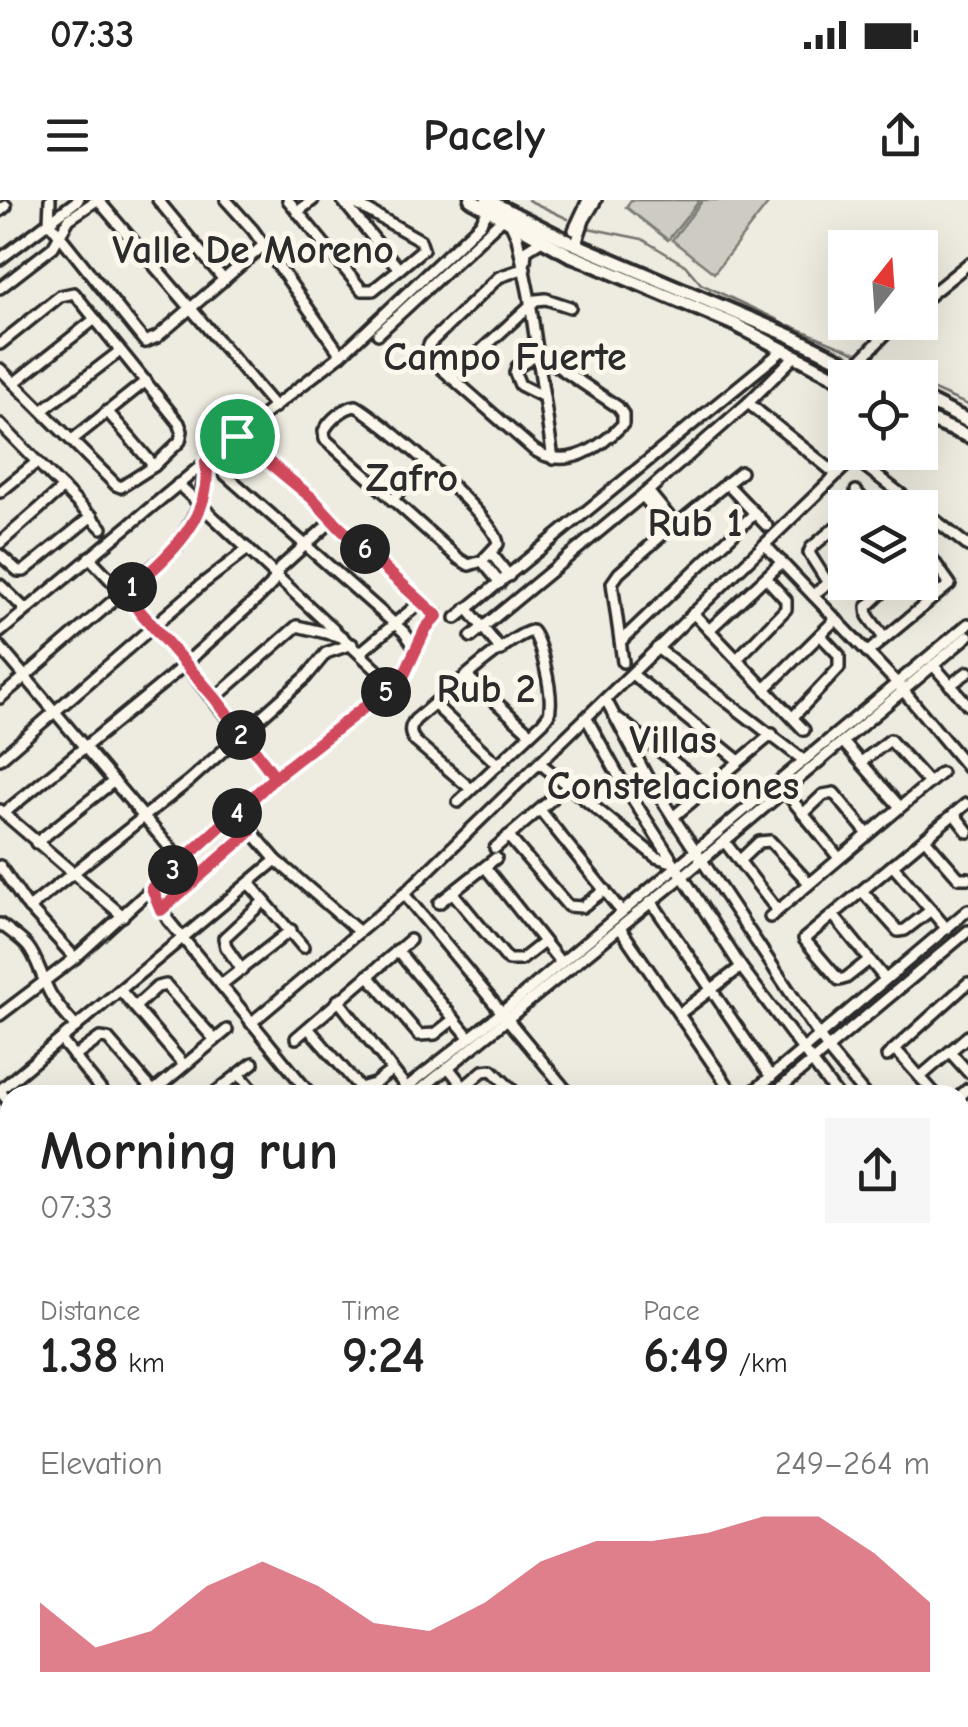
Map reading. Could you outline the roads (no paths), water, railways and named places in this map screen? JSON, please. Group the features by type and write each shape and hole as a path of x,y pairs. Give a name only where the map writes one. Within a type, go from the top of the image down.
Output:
{"main road":[{"path":"472,200 491,204 790,347 828,371"},
{"path":"491,204 506,222 542,240 790,347 809,344 840,360"},
{"path":"938,406 968,420"},
{"path":"938,424 968,436"}],"street":[{"path":"0,259 78,200"},
{"path":"0,288 54,248 69,219 98,200 275,407"},
{"path":"158,200 224,280"},
{"path":"226,200 264,245 341,355"},
{"path":"288,200 362,290 372,290 423,248 420,240 345,200"},
{"path":"298,212 313,200"},
{"path":"345,200 399,269"},
{"path":"573,243 588,200"},
{"path":"573,243 596,200"},
{"path":"51,201 49,222 142,340 148,342 264,245"},
{"path":"0,632 341,355 480,224 491,204"},
{"path":"378,334 506,222 523,250 554,459"},
{"path":"523,250 542,240"},
{"path":"938,288 968,264"},
{"path":"524,271 500,277 430,343 426,358 534,450 554,459 580,456 620,427 623,414 567,370 539,354"},
{"path":"0,344 66,293 77,296 182,431 176,446 121,487 0,370"},
{"path":"450,378 531,304 546,299 570,307"},
{"path":"14,383 95,319"},
{"path":"861,360 879,340"},
{"path":"471,638 748,403 790,347"},
{"path":"456,618 790,347"},
{"path":"43,410 120,351"},
{"path":"539,354 517,367 515,373 520,385 544,397"},
{"path":"72,440 146,381"},
{"path":"748,403 836,474"},
{"path":"356,406 426,464 461,493 494,530 498,540 482,562 464,562 326,439 324,431 328,424 356,406"},
{"path":"107,411 154,466"},
{"path":"0,424 4,436 37,462 102,528"},
{"path":"684,432 697,446"},
{"path":"0,1016 74,958 275,777 407,673 416,648 437,616 312,498 237,436"},
{"path":"0,698 178,545 200,505 207,461"},
{"path":"207,461 416,648"},
{"path":"0,492 37,462"},
{"path":"392,500 426,464"},
{"path":"251,1023 404,894 840,470"},
{"path":"875,470 899,490"},
{"path":"645,493 676,526 740,472"},
{"path":"726,483 768,526"},
{"path":"178,484 393,685"},
{"path":"0,543 63,488"},
{"path":"624,662 612,589 614,578 670,528 645,493"},
{"path":"621,642 755,513"},
{"path":"0,554 16,569 24,570 92,516"},
{"path":"122,916 2,812 85,747 256,600 280,568 332,521"},
{"path":"938,522 968,546"},
{"path":"813,595 828,583 809,553 828,534"},
{"path":"560,535 571,554"},
{"path":"765,545 900,686 968,768"},
{"path":"543,548 552,568"},
{"path":"0,760 248,549"},
{"path":"491,553 505,580"},
{"path":"89,558 154,626 275,777"},
{"path":"482,562 505,580"},
{"path":"709,630 782,562"},
{"path":"938,571 950,584 938,594"},
{"path":"738,658 786,609 786,600 766,578"},
{"path":"0,585 26,610"},
{"path":"874,600 867,607 868,616 884,638"},
{"path":"868,652 930,600"},
{"path":"361,652 422,601"},
{"path":"469,607 503,648"},
{"path":"693,613 804,730"},
{"path":"766,688 836,619"},
{"path":"417,1085 469,1037 505,1016 620,928 652,901 677,868 702,860 843,742 968,624"},
{"path":"215,698 293,628 301,625 348,641"},
{"path":"458,802 547,717 550,706 537,635 532,631 503,648 412,723 410,736 471,789"},
{"path":"793,717 840,668 839,656 820,635"},
{"path":"420,1085 448,1067 621,911 677,868 802,758 968,636"},
{"path":"29,908 189,781 306,676 320,658 348,641"},
{"path":"0,647 182,862"},
{"path":"657,648 802,758"},
{"path":"933,665 968,706"},
{"path":"950,685 968,672"},
{"path":"632,674 739,761"},
{"path":"468,677 530,733"},
{"path":"606,700 646,775 828,1048 857,1085"},
{"path":"434,704 498,765"},
{"path":"615,716 707,788"},
{"path":"587,719 741,967 829,1085"},
{"path":"674,817 772,734"},
{"path":"861,762 884,742 893,740 929,783"},
{"path":"843,742 900,807"},
{"path":"541,764 656,857 677,868"},
{"path":"724,841 773,913 941,773"},
{"path":"36,844 114,781"},
{"path":"784,790 838,858"},
{"path":"803,814 823,795 834,792 868,833"},
{"path":"439,903 485,867 508,836 552,799"},
{"path":"869,960 844,980 838,980 804,939 966,804"},
{"path":"540,810 621,911"},
{"path":"236,814 276,860 358,931"},
{"path":"954,814 968,832"},
{"path":"161,910 250,832"},
{"path":"508,836 568,906 582,908 604,890"},
{"path":"925,839 959,878 968,878"},
{"path":"738,861 760,842 770,841 809,883"},
{"path":"204,842 219,859"},
{"path":"7,1085 276,860"},
{"path":"0,866 29,908 74,958"},
{"path":"893,866 947,928"},
{"path":"485,867 561,964"},
{"path":"249,883 303,947"},
{"path":"152,888 161,910 182,938 303,1085"},
{"path":"862,891 900,932 930,910"},
{"path":"453,893 508,960 520,960 544,942"},
{"path":"404,894 562,1085"},
{"path":"242,970 224,938 264,901"},
{"path":"652,901 771,1077"},
{"path":"761,1085 968,910"},
{"path":"833,916 885,979"},
{"path":"784,1085 968,929 956,920"},
{"path":"0,924 32,950 59,1006 76,1026"},
{"path":"620,928 727,1085"},
{"path":"221,985 290,930"},
{"path":"296,1038 410,940"},
{"path":"398,950 469,1037"},
{"path":"679,1014 741,967"},
{"path":"368,974 419,1035 435,1034 454,1019"},
{"path":"927,1085 891,1052 968,984"},
{"path":"135,1007 157,987 166,986 215,1040"},
{"path":"120,990 184,1065"},
{"path":"338,1000 405,1085"},
{"path":"308,1028 357,1085"},
{"path":"160,1085 228,1030"},
{"path":"920,1078 968,1036"},
{"path":"74,1057 100,1038 108,1038 145,1085"},
{"path":"61,1040 97,1085"},
{"path":"950,1052 968,1072"},
{"path":"225,1085 254,1064"},
{"path":"448,1067 462,1085"},
{"path":"370,1085 392,1070"},
{"path":"472,1085 484,1071 492,1070 507,1085"},
{"path":"239,1074 248,1085"}],"waterway":[{"path":"528,200 568,219"},
{"path":"588,228 642,239 685,265 701,284 778,320"},
{"path":"789,325 859,354"},
{"path":"938,392 968,405"}],"district":[{"name":"Valle De Moreno","path":"253,250"},
{"name":"Campo Fuerte","path":"505,357"},
{"name":"Zafro","path":"412,478"},
{"name":"Rub 1","path":"695,523"},
{"name":"Rub 2","path":"486,689"},
{"name":"Villas Constelaciones","path":"673,763"}]}
